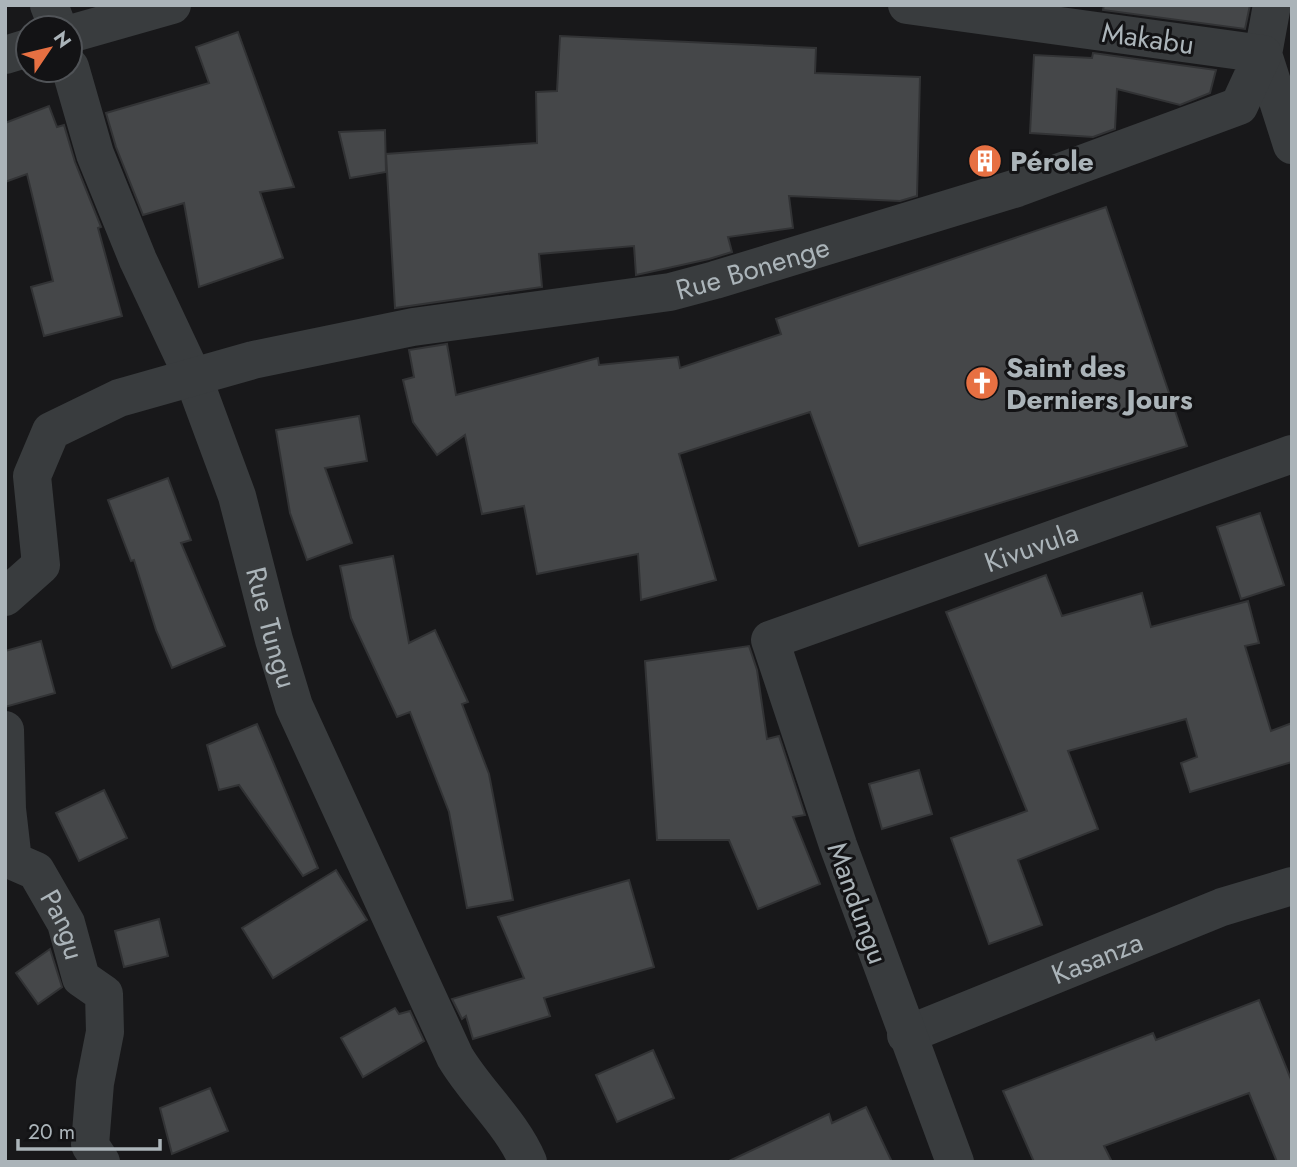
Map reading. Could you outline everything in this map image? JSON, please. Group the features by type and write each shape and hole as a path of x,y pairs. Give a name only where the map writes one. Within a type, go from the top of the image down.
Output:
{"street":[{"path":"84,30 172,5"},
{"name":"Makabu","path":"907,5 1263,54"},
{"path":"1272,5 1263,54 1292,145"},
{"name":"Rue Bonenge","path":"193,377 253,360 413,327 670,292 792,257 1017,188 1240,106 1263,54"},
{"name":"Rue Tungu","path":"75,84 95,154 138,260 193,377 237,496 274,640 295,706 455,1057 469,1081 492,1104 528,1162"},
{"path":"5,597 41,565 32,476 51,431 119,398 193,377"},
{"name":"Kivuvula","path":"770,640 1292,454"},
{"name":"Mandungu","path":"770,640 799,734 906,1035 955,1162"},
{"name":"Pangu","path":"5,730 7,809 13,861 36,871 66,923 81,978 104,994 105,1032 95,1083 90,1145 101,1162"},
{"name":"Kasanza","path":"906,1035 1222,907 1292,886"}],"building":[{"path":"1104,5 1250,5 1245,29 1103,10"},
{"path":"238,32 294,187 260,192 283,258 199,287 184,203 143,215 116,147 106,113 209,83 196,47"},
{"path":"560,36 816,48 815,73 920,77 917,196 900,201 789,196 793,228 728,237 732,252 709,259 636,275 634,246 539,254 542,287 395,308 386,154 537,143 536,92 557,91"},
{"path":"1093,53 1216,70 1210,93 1180,105 1117,89 1115,129 1093,137 1030,133 1034,55 1092,58"},
{"path":"49,106 57,127 64,125 75,162 101,227 98,228 122,316 44,336 31,287 53,281 27,174 5,182 5,123"},
{"path":"385,130 386,172 350,178 339,132"},
{"name":"Saint des Derniers Jours","path":"1106,207 1187,446 859,546 810,412 679,454 716,580 641,600 638,554 537,574 524,506 482,514 465,435 437,455 413,422 403,380 414,377 409,350 447,344 456,395 598,358 599,365 678,357 680,368 781,334 776,319"},
{"path":"359,416 367,461 325,468 352,543 307,560 290,513 276,430"},
{"path":"168,478 191,540 181,543 225,646 172,668 156,630 134,560 131,561 108,500"},
{"path":"1260,513 1284,585 1241,599 1217,527"},
{"path":"393,556 409,643 435,630 468,702 462,704 489,774 513,900 467,908 449,812 410,712 397,717 351,618 340,566"},
{"path":"1046,575 1062,616 1142,593 1151,627 1248,601 1259,643 1245,646 1271,731 1292,723 1292,762 1190,792 1181,763 1197,757 1186,719 1068,751 1098,829 1018,860 1042,925 989,944 951,838 1027,811 946,612"},
{"path":"41,641 55,693 5,707 5,651"},
{"path":"749,646 757,670 767,739 779,736 805,815 793,817 820,884 758,909 729,840 657,840 645,661"},
{"path":"257,724 318,868 303,876 239,785 219,790 207,745"},
{"path":"919,770 932,814 882,829 869,784"},
{"path":"104,790 127,838 79,861 56,813"},
{"path":"336,870 367,920 273,978 242,928"},
{"path":"629,880 654,967 544,998 550,1016 473,1039 466,1016 462,1019 452,999 524,978 498,917"},
{"path":"159,919 168,956 124,967 115,931"},
{"path":"50,949 62,987 38,1004 16,973"},
{"path":"1259,1000 1292,1082 1292,1162 1277,1162 1249,1093 1104,1146 1112,1162 1034,1162 1003,1091 1153,1033 1156,1040"},
{"path":"395,1008 399,1014 410,1011 424,1041 363,1077 341,1038"},
{"path":"653,1050 674,1098 617,1122 596,1075"},
{"path":"210,1088 228,1131 172,1154 160,1108"},
{"path":"866,1107 892,1162 727,1162 829,1114 832,1123"}],"place":[{"name":"Pérole","path":"985,161"},
{"name":"Saint des Derniers Jours","path":"982,383"}]}
